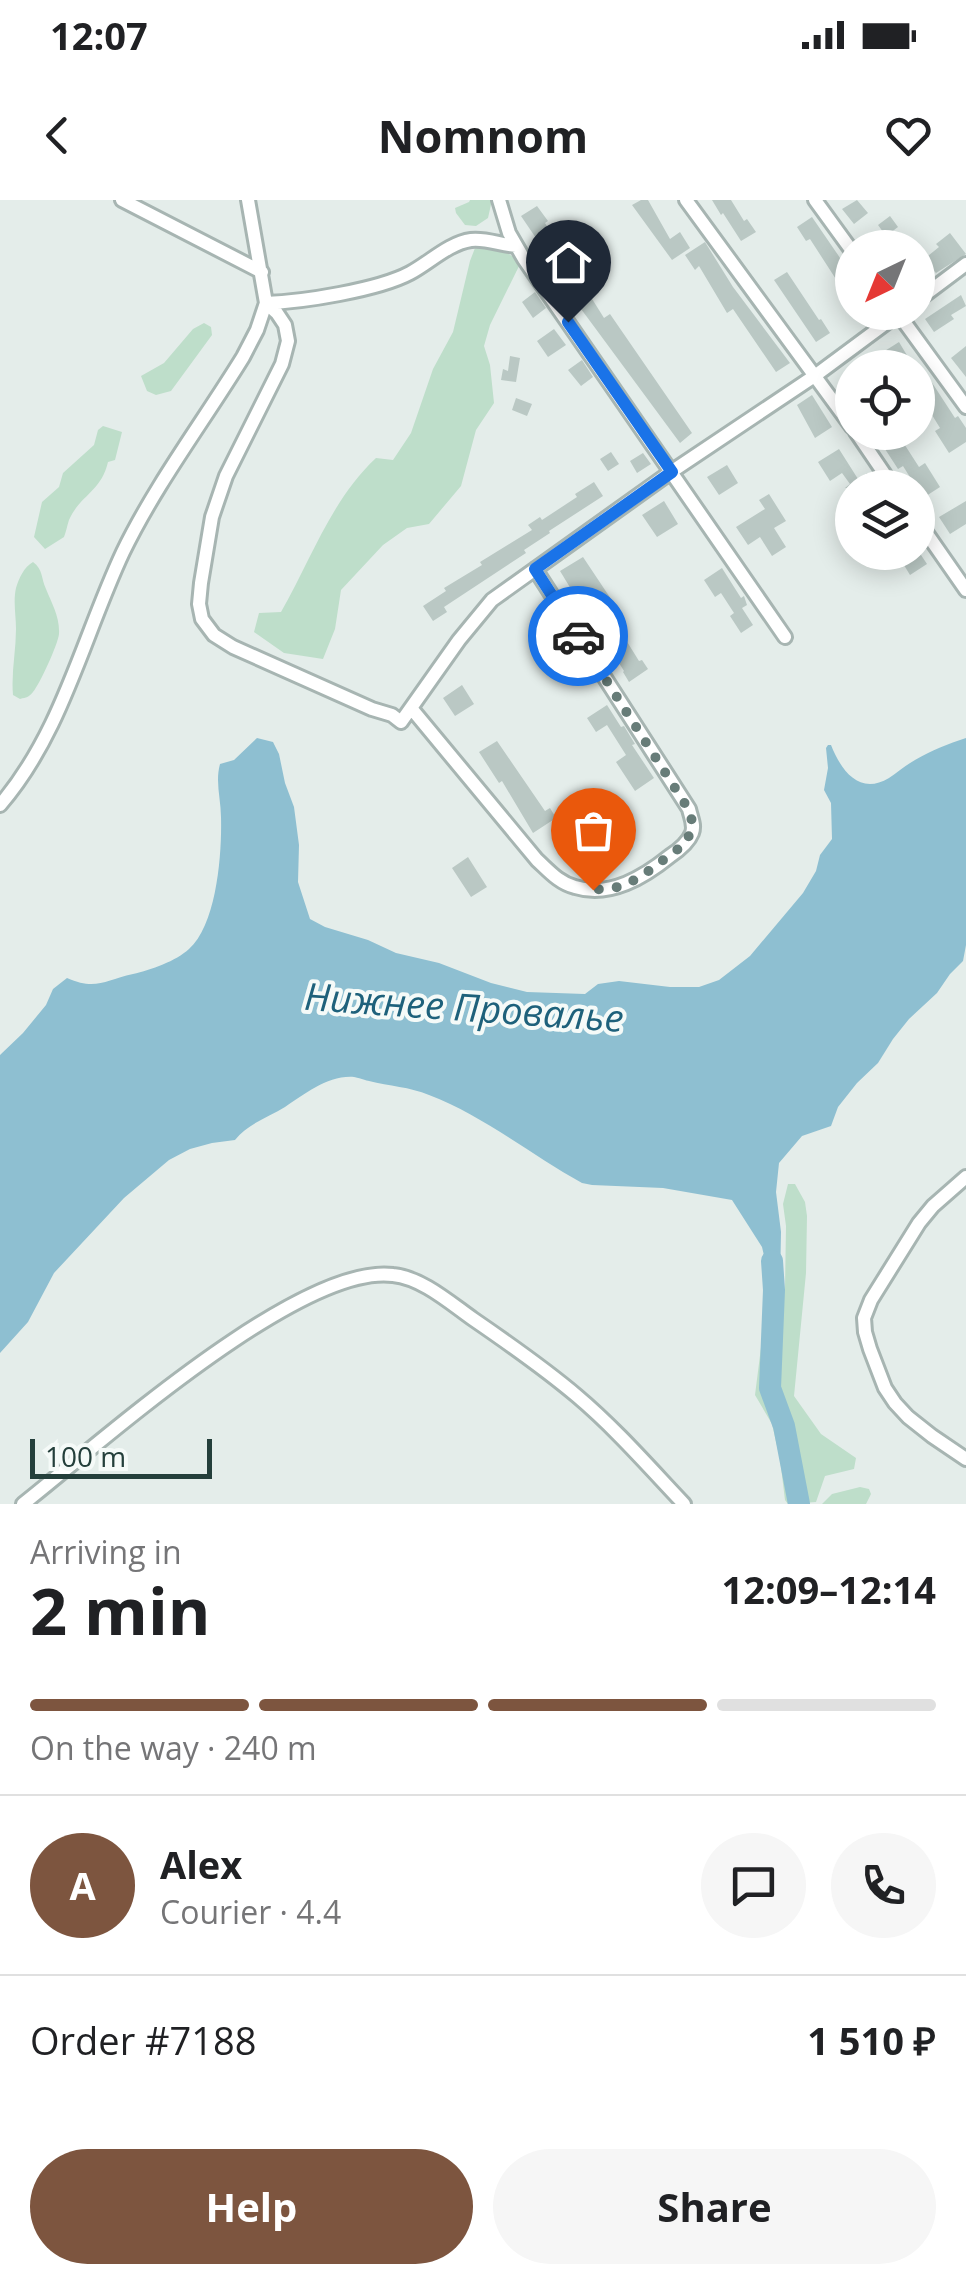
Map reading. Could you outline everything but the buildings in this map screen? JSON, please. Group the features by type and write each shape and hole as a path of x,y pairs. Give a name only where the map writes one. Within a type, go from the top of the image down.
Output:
{"street":[{"path":"122,200 262,272"},
{"path":"0,805 45,737 143,514 243,357 256,330 266,303 248,200"},
{"path":"499,200 516,246 784,636"},
{"path":"686,200 835,402"},
{"path":"815,200 837,230"},
{"path":"266,303 383,284 471,240 516,246"},
{"path":"935,287 966,264"},
{"path":"266,303 285,325 288,341 282,364 226,476 212,517 202,583 202,619 214,635 233,648 400,722 476,616 492,600 876,330"},
{"path":"911,330 966,407"},
{"path":"935,545 966,590"},
{"path":"410,708 537,860 560,881 593,890 618,887 639,878 686,843 693,825 689,810 535,569"},
{"path":"966,1177 919,1223 864,1318 884,1388 894,1402 932,1436 966,1458"},
{"path":"23,1504 200,1363 263,1321 350,1279 396,1275 445,1299 578,1396 684,1504"}],"green space":[{"path":"470,200 492,200 488,218 476,226 465,225 456,213 455,208"},
{"path":"480,235 521,262 484,346 494,403 476,430 461,486 429,524 407,528 383,545 341,590 335,629 323,659 284,653 254,632 259,613 281,612 346,492 376,458 393,460 411,433 433,369 453,332"},
{"path":"204,323 211,327 212,335 171,391 156,395 147,391 141,376 164,363 193,329"},
{"path":"103,426 122,432 115,460 108,462 100,480 74,512 64,537 45,549 34,537 42,502 59,487 63,473 94,445"},
{"path":"33,562 55,611 59,634 36,688 20,699 13,695 15,593 22,573"},
{"path":"788,1184 795,1184 805,1202 807,1216 806,1273 794,1396 821,1434 856,1458 854,1469 825,1476 816,1502 788,1504 772,1424 755,1395 766,1308 785,1289 783,1204"},
{"path":"860,1487 869,1489 871,1494 866,1504 822,1504 832,1494"}],"water":[{"name":"Нижнее Провалье","path":"257,738 273,742 279,754 294,807 298,882 310,919 396,953 439,963 491,983 527,992 585,994 598,984 619,981 699,987 719,980 750,956 803,893 820,855 832,839 831,803 824,790 828,745 852,778 869,784 889,778 921,756 966,738 963,961 857,1083 838,1107 831,1126 802,1136 779,1163 776,1192 781,1232 780,1285 774,1290 767,1285 762,1247 732,1200 663,1188 582,1183 449,1104 414,1090 344,1077 317,1086 252,1125 235,1140 190,1149 169,1160 124,1198 54,1273 28,1322 0,1353 0,1055 46,1005 53,989 67,978 93,984 148,970 177,957 198,938 212,906 219,868 220,764 234,760"}],"waterway":[{"path":"772,1261 770,1388 784,1426 799,1504"}],"way so far":[{"path":"578,636 689,810 693,825 686,843 639,878 618,887 593,890"}],"route":[{"path":"568,322 672,472 535,569 578,636"}]}
